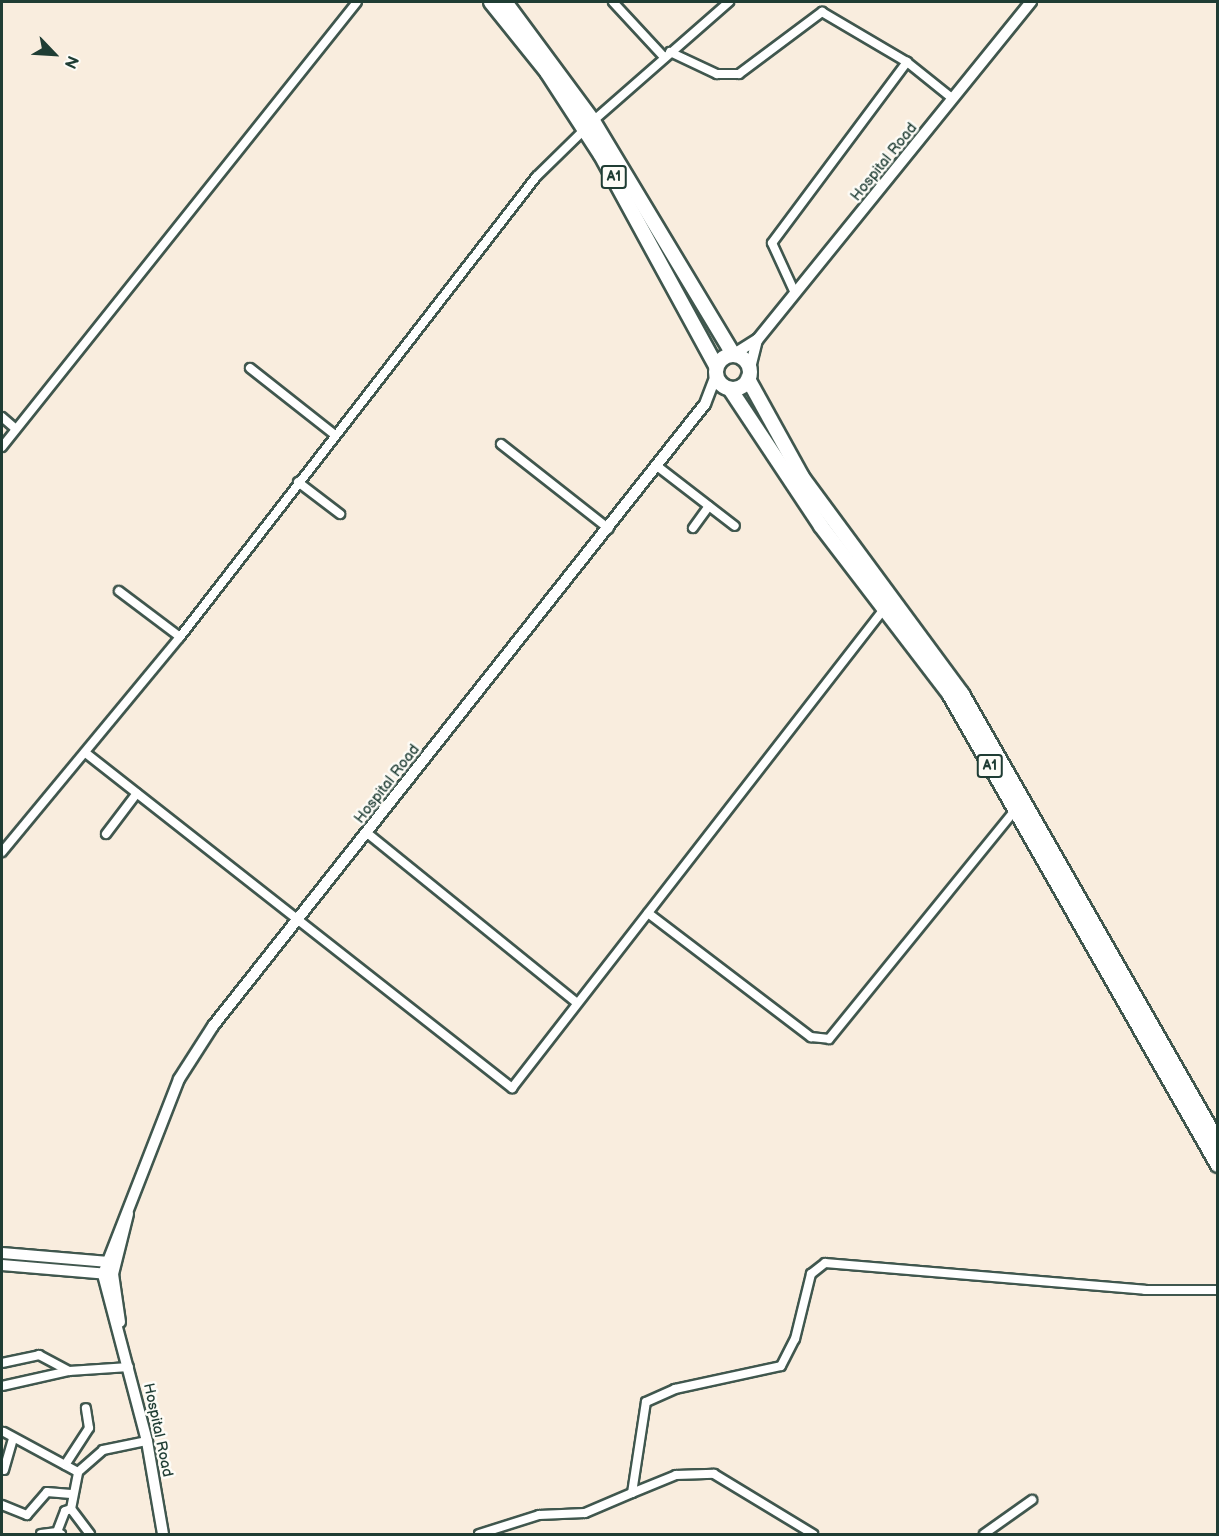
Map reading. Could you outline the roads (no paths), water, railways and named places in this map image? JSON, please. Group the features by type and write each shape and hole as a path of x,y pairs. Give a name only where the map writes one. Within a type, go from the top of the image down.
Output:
{"highway":[{"name":"A1","path":"491,2 589,125 657,251 716,370"},
{"name":"A1","path":"505,2 589,125 721,339 736,352"},
{"path":"736,352 749,374 729,389 716,370 736,352"},
{"name":"A1","path":"749,374 802,477 967,703 1218,1142"},
{"name":"A1","path":"729,389 884,609 937,676 1218,1165"}],"street":[{"path":"2,447 357,2"},
{"path":"613,2 667,55 717,74 739,74 822,12 907,62 952,98"},
{"path":"3,846 87,754 536,177 589,125 729,2"},
{"name":"Hospital Road","path":"758,339 1031,2"},
{"path":"795,293 772,243 907,62"},
{"path":"736,352 758,339"},
{"path":"749,374 758,339"},
{"path":"250,368 335,435"},
{"path":"705,404 716,370"},
{"path":"705,404 729,389"},
{"name":"Hospital Road","path":"163,1534 147,1441 108,1274 109,1262 130,1204 195,1053 705,404"},
{"path":"2,417 16,429"},
{"path":"501,444 609,529"},
{"path":"657,466 735,526"},
{"path":"298,482 340,514"},
{"path":"693,528 709,506"},
{"path":"118,591 180,637"},
{"path":"87,754 512,1088 884,609"},
{"path":"106,834 136,793"},
{"path":"648,913 811,1037 829,1039 1015,810"},
{"path":"367,833 577,1003"},
{"path":"2,1253 108,1274"},
{"path":"2,1265 109,1262"},
{"path":"632,1493 646,1402 675,1389 781,1366 795,1339 811,1274 821,1264 930,1267 1145,1290 1218,1290"},
{"path":"2,1362 39,1355 69,1371"},
{"path":"2,1386 69,1371 129,1367"},
{"path":"65,1465 89,1428 86,1408"},
{"path":"4,1432 13,1439 78,1472"},
{"path":"3,1470 13,1439"},
{"path":"41,1534 59,1533 71,1509 71,1494 78,1472 103,1450 147,1441"},
{"path":"479,1534 539,1515 585,1512 676,1475 714,1474 813,1534"},
{"path":"2,1505 27,1515 47,1492 71,1494"},
{"path":"984,1534 1032,1500"},
{"path":"71,1509 90,1534"}]}
